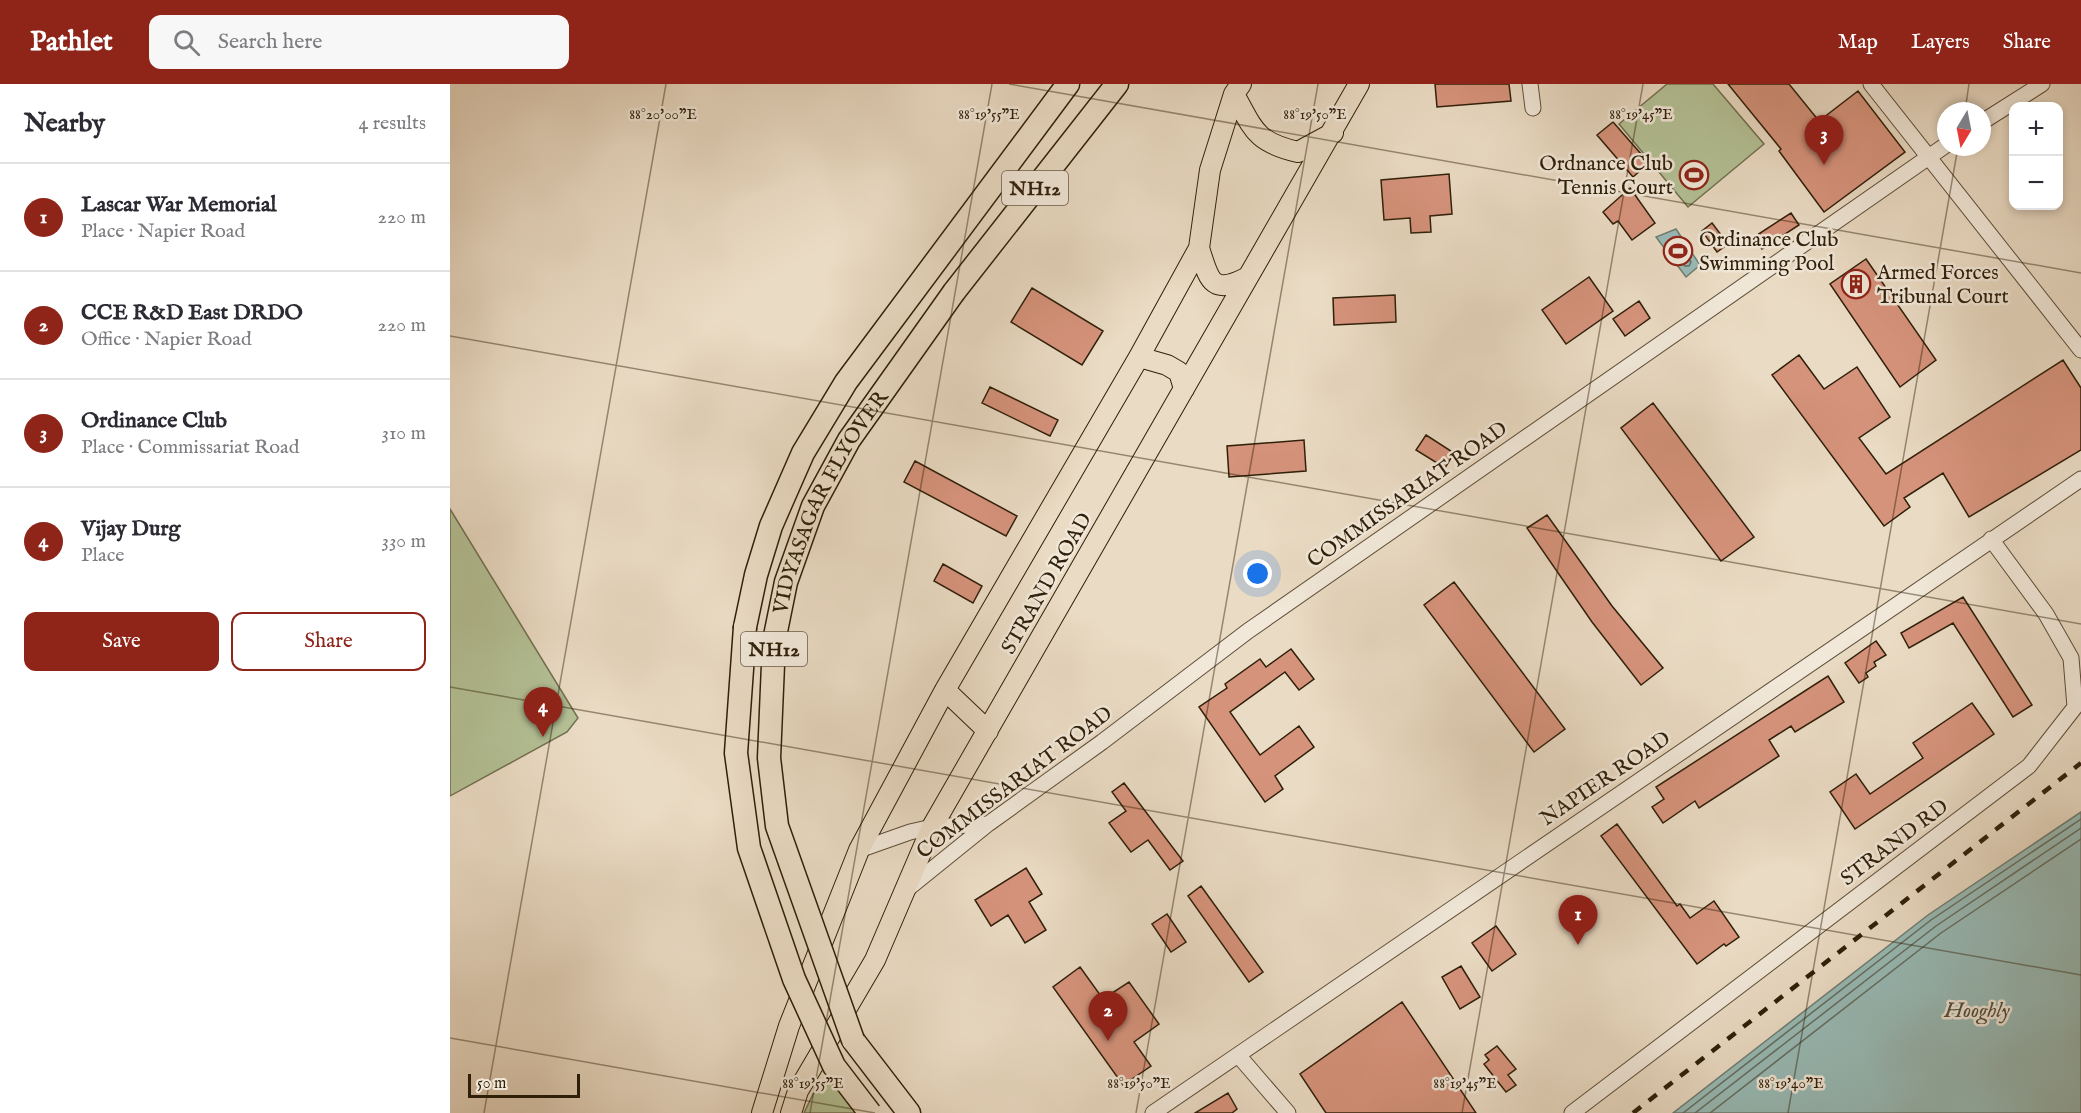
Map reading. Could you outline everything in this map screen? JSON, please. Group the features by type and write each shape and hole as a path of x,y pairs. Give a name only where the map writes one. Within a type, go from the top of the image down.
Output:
{"highway":[{"name":"VIDYASAGAR FLYOVER","path":"870,1113 834,1066 794,979 749,848 736,753 745,627 756,575 771,526 803,453 846,382 1068,84"},
{"name":"VIDYASAGAR FLYOVER","path":"909,1113 853,1040 777,826 769,758 774,641 786,582 813,506 849,440 954,292 1117,84"}],"main road":[{"name":"STRAND ROAD","path":"790,1113 798,1091 875,960 932,827 1246,278 1333,133 1359,84"},
{"name":"STRAND ROAD","path":"762,1113 789,1026 859,850 945,690 1139,357 1199,248 1210,170 1237,89"},
{"path":"1237,89 1253,129 1271,146 1298,152 1333,133"},
{"path":"1199,248 1209,280 1215,285 1230,286 1246,278"},
{"path":"1139,357 1167,365 1179,372 1184,389"},
{"path":"945,690 988,731"}],"street":[{"path":"1530,84 1533,108"},
{"path":"1870,84 2081,350"},
{"path":"1991,116 2032,86"},
{"name":"COMMISSARIAT ROAD","path":"903,893 988,824 1102,742 1248,631 1937,150"},
{"name":"NAPIER ROAD","path":"1153,1113 2081,479"},
{"name":"STRAND RD","path":"1572,1113 2029,766 2075,707 2071,658 2046,614 1991,539"},
{"path":"859,850 910,832 932,827 988,824"},
{"path":"1238,1055 1288,1113"}],"green space":[{"name":"Ordnance Club Tennis Court","path":"1667,84 1713,84 1764,144 1688,207 1619,124"},
{"path":"450,509 578,718 567,732 450,796"},
{"path":"831,1081 856,1113 804,1113 813,1094"}],"water":[{"name":"Ordinance Club Swimming Pool","path":"1676,229 1700,265 1686,277 1656,237"},
{"name":"Hooghly","path":"2081,812 2081,1113 1673,1113 1928,915"}],"building":[{"path":"1435,84 1509,84 1511,101 1437,107"},
{"path":"1728,84 1789,84 1819,121 1858,91 1905,152 1824,212 1779,151 1781,149"},
{"path":"1613,122 1649,163 1633,177 1597,135"},
{"path":"1449,174 1452,214 1430,216 1431,232 1411,233 1410,218 1384,220 1381,180"},
{"path":"1630,188 1655,223 1632,240 1618,221 1613,224 1603,212"},
{"path":"1791,213 1799,225 1762,249 1754,237"},
{"path":"1712,223 1728,244 1717,252 1702,231"},
{"path":"1866,259 1936,360 1900,387 1830,284"},
{"path":"1589,277 1613,311 1566,344 1542,310"},
{"path":"1032,288 1103,331 1082,365 1011,322"},
{"path":"1395,295 1396,322 1334,325 1333,298"},
{"path":"1639,301 1650,318 1625,336 1613,319"},
{"path":"1799,355 1824,389 1857,367 1890,417 1859,438 1886,474 2063,360 2081,388 2081,450 1969,517 1943,473 1904,498 1910,507 1884,526 1772,375"},
{"path":"990,387 1058,420 1050,436 982,403"},
{"path":"1653,403 1754,537 1721,561 1621,428"},
{"path":"1426,435 1454,453 1445,468 1416,450"},
{"path":"1304,440 1306,471 1229,477 1227,446"},
{"path":"915,461 1017,516 1006,536 904,482"},
{"path":"1547,515 1612,606 1663,668 1641,685 1592,622 1527,528"},
{"path":"943,564 982,586 973,603 934,581"},
{"path":"1454,582 1565,729 1534,752 1424,605"},
{"path":"1963,597 2032,705 2013,717 1953,623 1909,648 1901,633"},
{"path":"1876,641 1886,655 1874,662 1876,666 1866,673 1868,677 1859,683 1845,663"},
{"path":"1291,649 1314,679 1299,690 1285,672 1230,712 1260,755 1299,726 1314,747 1275,776 1283,789 1265,802 1199,707 1227,688 1225,684 1260,659 1266,667"},
{"path":"1828,676 1844,702 1795,732 1791,726 1769,740 1779,756 1699,808 1695,801 1663,823 1652,807 1664,799 1656,787"},
{"path":"1972,703 1994,734 1855,829 1830,792 1856,774 1870,794 1923,758 1913,743"},
{"path":"1124,783 1183,861 1170,870 1148,840 1131,852 1109,823 1126,811 1112,792"},
{"path":"1617,824 1677,906 1680,904 1690,918 1714,901 1739,937 1726,946 1724,944 1697,964 1601,836"},
{"path":"1026,868 1042,894 1029,902 1046,930 1025,943 1008,915 991,926 975,900"},
{"path":"1201,886 1263,972 1249,982 1188,896"},
{"path":"1167,914 1186,942 1171,952 1152,924"},
{"path":"1496,926 1516,954 1492,971 1472,943"},
{"path":"1461,966 1480,997 1460,1009 1442,977"},
{"path":"1080,967 1103,999 1129,982 1159,1024 1134,1042 1151,1066 1123,1085 1053,987"},
{"path":"1402,1002 1476,1113 1326,1113 1300,1074"},
{"path":"1497,1046 1516,1069 1508,1075 1516,1085 1506,1092 1484,1064 1489,1060 1485,1055"},
{"path":"1228,1093 1237,1109 1232,1113 1195,1113"}],"railway":[{"path":"1633,1113 2081,763"}],"place":[{"name":"Ordinance Club","path":"1824,165"},
{"name":"Ordnance Club Tennis Court","path":"1694,175"},
{"name":"Ordinance Club Swimming Pool","path":"1678,251"},
{"name":"Armed Forces Tribunal Court","path":"1856,284"},
{"name":"Vijay Durg","path":"543,737"},
{"name":"Lascar War Memorial","path":"1578,945"},
{"name":"CCE R&D East DRDO","path":"1108,1041"}]}
